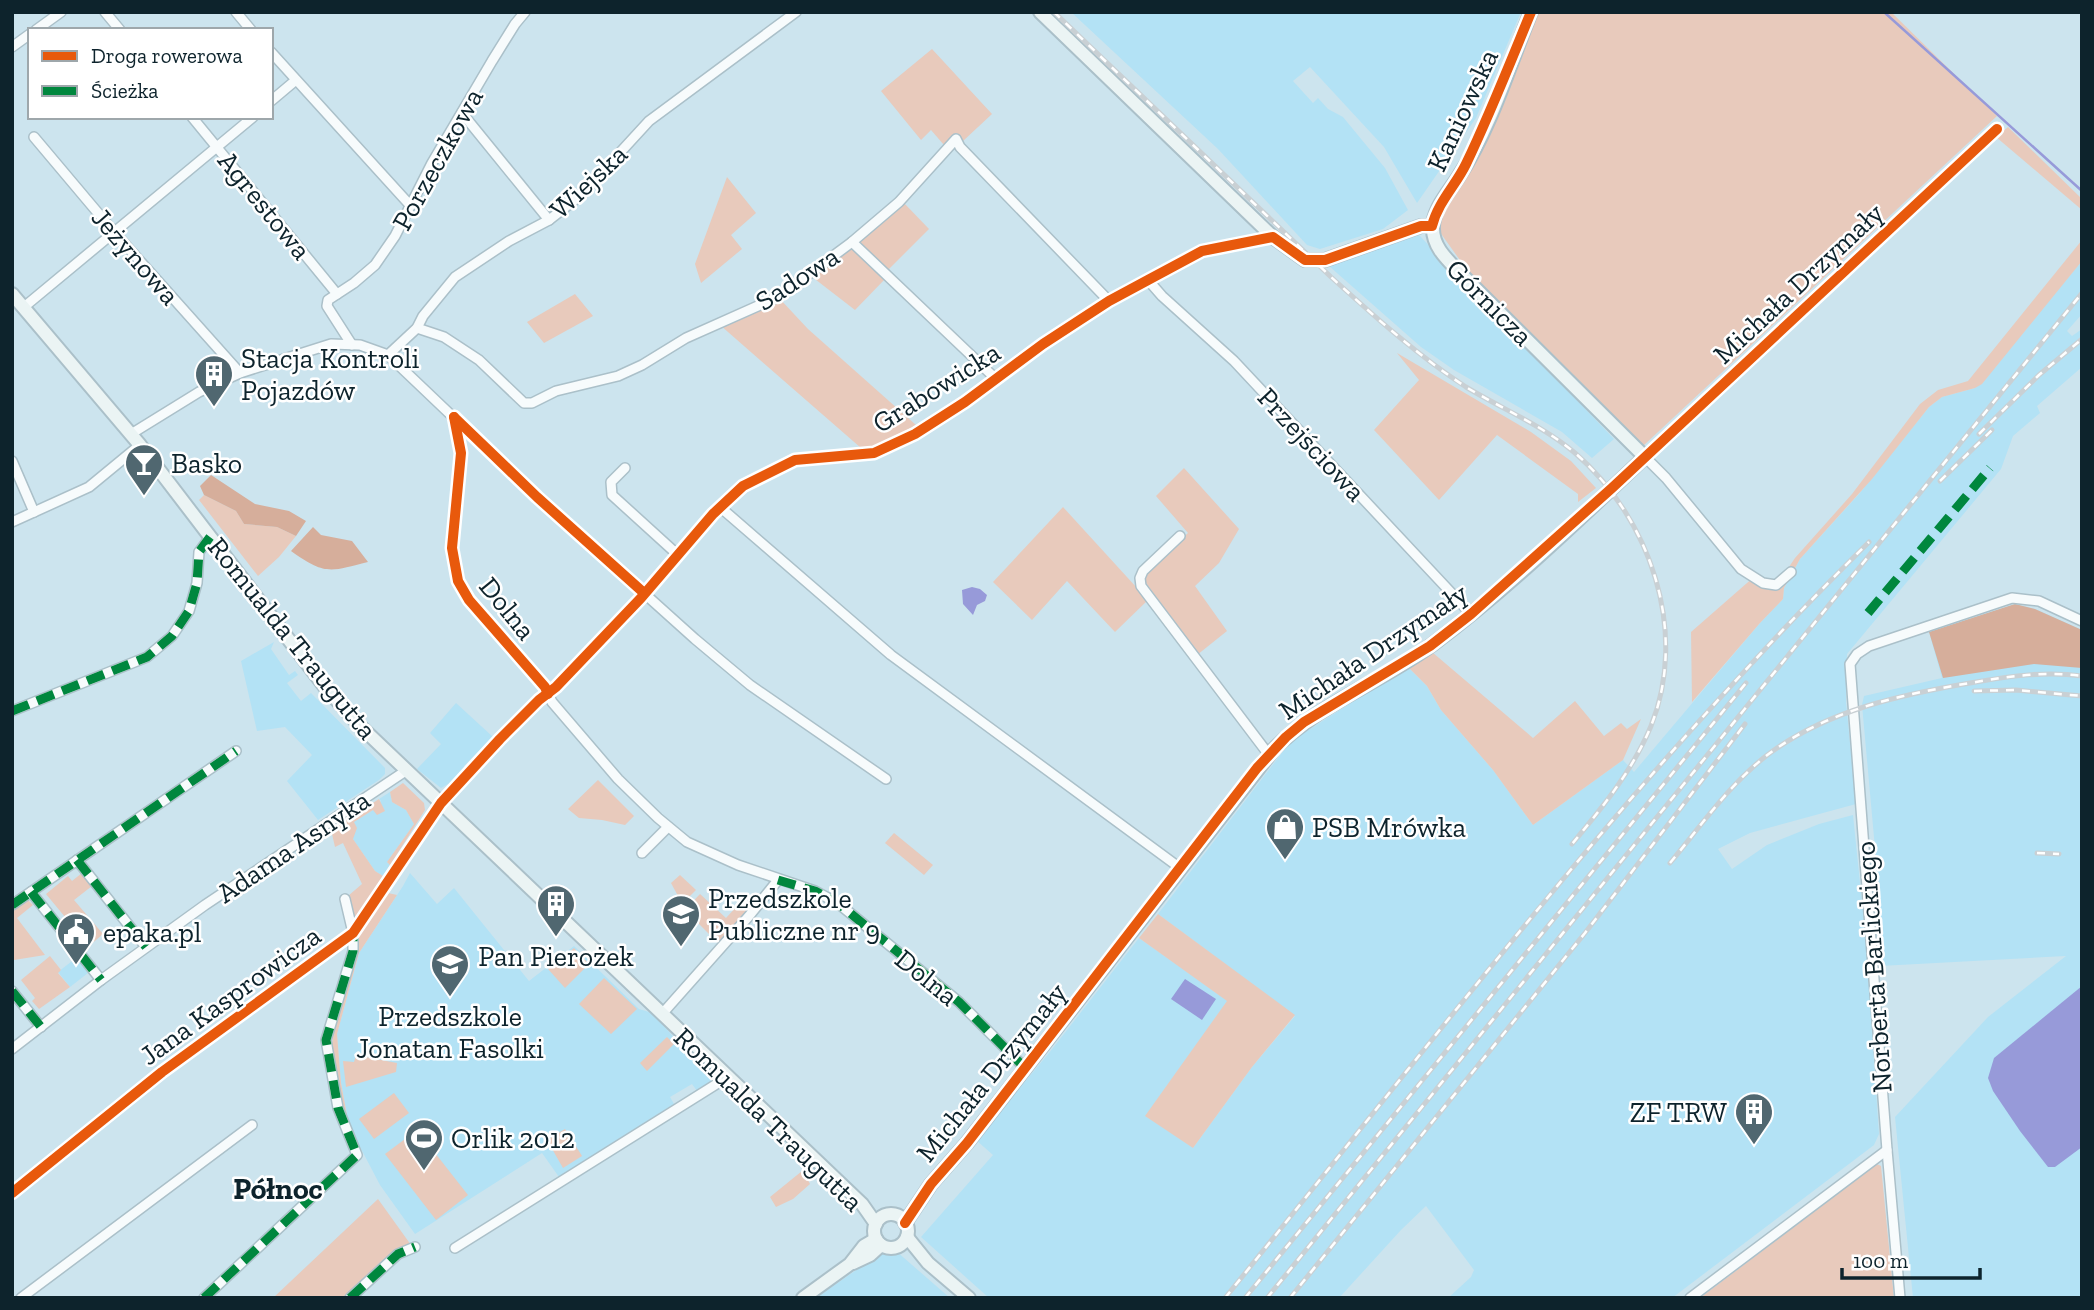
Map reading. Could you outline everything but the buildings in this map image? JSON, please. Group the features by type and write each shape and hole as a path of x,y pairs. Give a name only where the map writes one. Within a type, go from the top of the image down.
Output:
{"street":[{"path":"39,28 61,12"},
{"path":"105,12 118,28"},
{"path":"236,12 249,28"},
{"name":"Porzeczkowa","path":"337,294 375,265 498,52 525,12"},
{"name":"Wiejska","path":"388,355 417,328 423,316 456,277 509,241 549,220 581,195 649,121 796,12"},
{"name":"Górnicza","path":"1040,12 1273,237 1305,260 1325,260 1421,226 1433,226 1435,243 1441,252 1666,478 1741,569 1763,583 1776,585 1791,572"},
{"name":"Kaniowska","path":"1433,226 1438,208 1463,169 1486,123 1531,12"},
{"path":"12,47 28,35"},
{"path":"273,54 410,204"},
{"path":"273,99 296,80"},
{"path":"462,113 549,220"},
{"name":"Agrestowa","path":"194,119 337,294"},
{"path":"24,307 251,119"},
{"name":"Michała Drzymały","path":"891,1220 931,1184 967,1143 1269,755 1304,722 1430,646 1471,614 1537,557 1997,129"},
{"name":"Jeżynowa","path":"34,137 114,232 240,373"},
{"name":"Sadowa","path":"417,328 444,337 479,360 524,403 532,403 556,391 618,376 642,365 686,338 778,298 852,242 899,202 952,142 958,139 960,147 1109,301"},
{"name":"Grabowicka","path":"441,803 500,739 548,694 644,593 720,507 743,486 794,460 874,453 915,434 1109,301 1202,251 1273,237"},
{"path":"852,242 996,379"},
{"name":"Przejściowa","path":"1148,280 1162,296 1234,360 1471,614"},
{"name":"Romualda Traugutta","path":"12,294 140,445 325,687 359,725 862,1204 891,1220"},
{"path":"337,294 328,300 327,306 352,345"},
{"path":"131,434 199,392 240,373 331,344 360,345 388,355 537,497 750,685 886,779"},
{"name":"Dolna","path":"454,417 461,453 452,548 458,581 469,600 545,687 552,702 618,779 668,827 701,850 778,880 815,891 839,904 959,1002 1025,1068"},
{"path":"12,522 89,487 140,445"},
{"path":"12,461 34,512"},
{"path":"625,468 611,482 612,495 678,555"},
{"path":"720,507 891,655 1180,868"},
{"path":"1180,536 1143,571 1141,586 1269,755"},
{"path":"12,711 146,657 172,636 189,611 197,583 199,552 210,537"},
{"name":"Norberta Barlickiego","path":"1900,1298 1886,1150 1850,668 1853,657 1869,646 2012,598 2039,601 2082,621"},
{"path":"12,905 236,751"},
{"name":"Adama Asnyka","path":"12,1049 146,947 248,875 407,770"},
{"name":"Jana Kasprowicza","path":"12,1193 162,1072 353,933 441,803"},
{"path":"642,853 668,827"},
{"path":"77,860 146,947"},
{"name":"Romualda Traugutta","path":"662,1014 778,880"},
{"path":"31,892 101,980"},
{"path":"204,1298 357,1155 338,1108 326,1040 353,951 353,933 345,899"},
{"path":"12,991 41,1027"},
{"path":"455,1248 715,1085 726,1075"},
{"path":"21,1298 252,1125"},
{"path":"1690,1298 1886,1150"},
{"path":"891,1220 903,1242 969,1298"},
{"path":"879,1242 891,1220"},
{"path":"803,1298 850,1264 864,1246 879,1242 890,1248 903,1242"},
{"path":"350,1298 398,1254 415,1247"}],"shaded area":[{"path":"1071,12 1521,12 1476,118 1417,203 1384,147 1310,67 1293,81 1313,103 1318,98 1328,109 1343,117 1385,168 1408,210 1383,229 1320,249 1307,245 1218,149"},
{"path":"1538,12 1891,12 1997,116 1643,446 1467,270 1434,224 1472,168"},
{"path":"932,49 992,114 963,141 956,133 944,145 931,130 921,140 881,91"},
{"path":"2008,127 2082,199 2082,210 1996,137"},
{"path":"727,177 756,213 731,235 742,249 701,283 695,264"},
{"path":"903,202 929,229 887,271 858,244 860,239"},
{"path":"1419,235 1614,439 1592,458 1562,432 1454,370 1421,347 1329,266"},
{"path":"2082,240 2082,261 1982,384 1942,397 1929,407 1872,479 1800,559 1784,588 1783,599 1692,702 1691,632 1755,576 1776,581 1787,570 1852,494 1920,404 1938,390 1968,381"},
{"path":"853,248 885,279 855,310 811,276 847,249"},
{"path":"2082,261 2082,314 2067,331 2072,336 2082,329 2082,367 2037,406 2040,413 2013,436 2001,469 1847,654 1846,702 1856,804 1750,833 1718,849 1732,869 1767,845 1819,824 1853,815 1865,931 1879,1134 1874,1145 1672,1298 1448,1298 1471,1277 1474,1270 1426,1206 1339,1298 989,1298 921,1237 993,1155 976,1140 1049,1053 1139,938 1228,1001 1157,1100 1193,1148 1252,1067 1295,1016 1158,914 1291,741 1408,667 1427,686 1441,710 1493,770 1533,825 1623,760 1634,772 1783,599 1784,588 1800,559 1859,494 1929,407 1942,397 1975,388"},
{"path":"575,294 593,316 544,343 527,322"},
{"path":"780,299 808,329 916,425 879,445 861,448 720,325"},
{"path":"1397,353 1531,432 1571,461 1596,488 1578,502 1578,494 1497,435 1439,500 1374,430 1419,380"},
{"path":"1184,468 1239,529 1219,563 1195,586 1227,631 1197,655 1144,580 1146,572 1188,533 1156,496"},
{"path":"211,475 255,504 289,511 306,521 296,536 277,527 244,524 236,511 204,495 200,486"},
{"path":"204,495 236,511 244,524 277,527 296,536 279,557 258,576 199,500"},
{"path":"1063,507 1148,600 1115,632 1067,581 1032,620 993,582"},
{"path":"313,527 321,535 352,541 368,562 344,568 320,568 291,551"},
{"path":"2015,604 2035,609 2082,630 2082,1298 1913,1298 1895,1117 1988,1017 2066,956 1880,966 1879,892 1862,705 1864,696 1942,678 1929,632"},
{"path":"2015,604 2035,609 2082,630 2082,668 2034,664 1943,678 1929,632"},
{"path":"274,642 271,649 289,675 295,671 298,675 287,683 301,701 311,693 385,768 385,774 379,780 318,820 287,781 312,755 285,727 257,731 241,661"},
{"path":"1432,652 1533,738 1575,701 1604,736 1621,723 1627,729 1641,719 1623,760 1533,825 1493,770 1441,710 1427,686 1408,667"},
{"path":"456,703 493,737 464,766 467,769 450,786 448,784 441,788 417,769 441,744 430,733"},
{"path":"598,780 634,816 625,825 579,818 568,809"},
{"path":"403,783 424,803 425,810 390,865 387,862 414,824 406,810 392,802 390,792"},
{"path":"390,792 392,802 406,810 414,824 387,862 390,865 383,876 375,871 353,839 353,822 373,810 381,801 379,799"},
{"path":"379,799 385,811 377,815 373,810 354,822 357,828 353,839 375,871 383,876 384,881 359,921 353,917 348,896 362,884 343,843 335,847 332,834 334,828"},
{"path":"894,833 933,865 924,875 885,843"},
{"path":"82,873 92,886 74,900 103,934 89,946 46,894 68,876 72,881"},
{"path":"410,873 437,904 454,888 529,981 574,946 639,1009 649,1012 661,1023 713,1080 697,1091 692,1084 670,1097 674,1104 559,1177 542,1153 415,1234 380,1185 349,1126 341,1083 337,1034 359,953"},
{"path":"680,875 696,890 687,899 678,896 671,883"},
{"path":"388,893 397,895 359,953 337,1034 341,1083 349,1126 331,1050 336,1018 356,938"},
{"path":"700,894 726,918 739,904 748,911 718,943 685,910"},
{"path":"28,900 33,905 17,918 45,955 14,960 13,909"},
{"path":"1158,914 1295,1015 1252,1067 1193,1148 1145,1116 1227,1001 1139,938"},
{"path":"574,948 589,964 565,988 548,969"},
{"path":"50,956 61,970 58,973 70,987 39,1009 32,1001 35,998 21,980"},
{"path":"76,958 88,973 70,987 58,972"},
{"path":"604,978 637,1009 611,1034 579,1004"},
{"path":"667,1037 674,1044 647,1071 640,1063"},
{"path":"356,1055 397,1063 396,1072 346,1087 343,1061 354,1062"},
{"path":"394,1093 409,1113 374,1139 359,1119"},
{"path":"565,1129 582,1156 563,1168 547,1140"},
{"name":"Orlik 2012","path":"417,1130 468,1195 436,1220 385,1154"},
{"path":"1877,1164 1881,1166 1894,1298 1700,1298"},
{"path":"807,1167 812,1173 807,1178 810,1184 793,1199 776,1207 770,1197"},
{"path":"378,1199 411,1245 396,1250 344,1298 273,1298"},
{"path":"896,1251 950,1298 816,1298 882,1252"}],"water":[{"path":"972,587 987,595 985,601 977,605 973,615 963,604 962,590"},
{"path":"1185,979 1216,999 1202,1020 1171,999"},
{"path":"2082,986 2082,1147 2055,1167 2048,1167 1993,1091 1988,1078 1994,1058"}],"waterway":[{"path":"1884,12 2082,191"}],"railway":[{"path":"1054,12 1380,321 1466,387 1536,426 1575,453 1601,479 1624,510 1642,543 1655,578 1663,615 1666,652 1662,690 1651,726 1635,758 1572,844"},
{"path":"1267,1298 2082,293"},
{"path":"1979,434 2039,375 2082,339"},
{"path":"1940,481 1992,430"},
{"path":"1225,1298 1458,1007 1616,816 1782,631 1869,542"},
{"path":"1670,863 1727,793 1752,768 1789,740 1814,727 1866,706 1948,687 2029,675 2082,676"},
{"path":"1245,1298 1746,683"},
{"path":"1974,691 2016,690 2082,696"},
{"path":"1290,1298 1585,933 1745,724"},
{"path":"2037,853 2059,854"}],"marked path":[{"path":"1868,613 1990,468"},
{"path":"12,711 147,657 172,636 189,611 197,583 199,552 210,537"},
{"path":"12,905 236,751"},
{"path":"77,860 146,947"},
{"path":"778,880 815,891 839,904 959,1002 1025,1068"},
{"path":"31,892 101,980"},
{"path":"204,1298 357,1155 338,1108 326,1040 353,951 353,933"},
{"path":"12,991 41,1027"},
{"path":"350,1298 398,1254 415,1247"}],"cycle path":[{"path":"12,1193 162,1072 353,933 441,803 500,739 556,687 641,598 713,514 743,486 795,460 874,453 915,434 1109,301 1202,251 1273,237 1305,260 1325,260 1421,226 1432,226 1438,209 1462,172 1475,145 1531,12"},
{"path":"905,1223 931,1184 967,1143 1257,768 1286,737 1304,722 1430,646 1471,614 1612,488 1997,129"},
{"path":"454,417 461,453 452,548 458,581 469,600 545,687 548,694"},
{"path":"454,417 537,497 644,593"}],"place":[{"name":"Stacja Kontroli Pojazdów","path":"214,408"},
{"name":"Basko","path":"144,497"},
{"name":"PSB Mrówka","path":"1285,861"},
{"name":"Pan Pierożek","path":"556,938"},
{"name":"Przedszkole Publiczne nr 9","path":"681,948"},
{"name":"epaka.pl","path":"76,966"},
{"name":"Przedszkole Jonatan Fasolki","path":"450,998"},
{"name":"ZF TRW","path":"1754,1146"},
{"name":"Orlik 2012","path":"424,1172"}],"district":[{"name":"Północ","path":"278,1189"}]}
